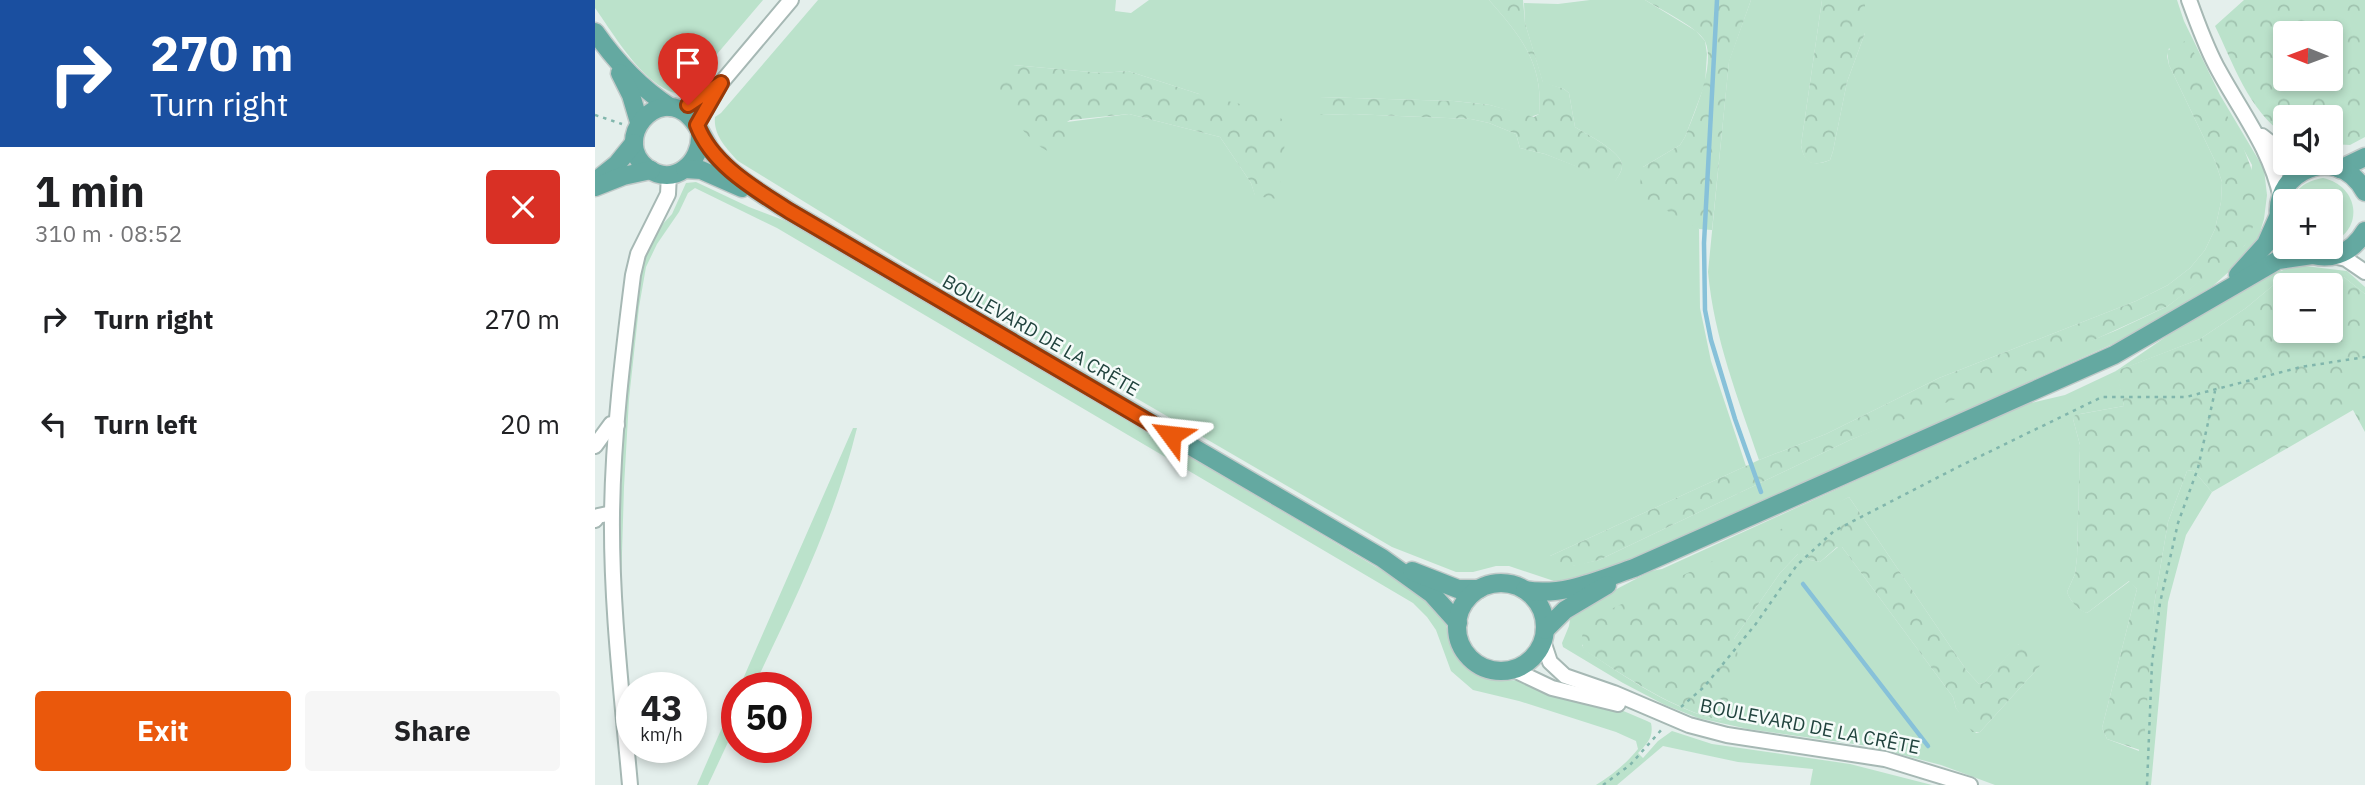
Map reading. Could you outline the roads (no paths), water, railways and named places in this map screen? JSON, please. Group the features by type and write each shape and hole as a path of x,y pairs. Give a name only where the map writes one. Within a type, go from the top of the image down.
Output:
{"main road":[{"name":"BOULEVARD DE LA CRÊTE","path":"595,32 641,86 689,116 712,152 734,172 789,211"},
{"name":"BOULEVARD DE LA CRÊTE","path":"611,54 631,95 630,122"},
{"path":"668,171 638,157 630,122 651,111 674,108"},
{"path":"595,187 631,174 668,171 698,153 698,129"},
{"path":"595,182 617,164 633,143"},
{"path":"2343,168 2365,157"},
{"name":"BOULEVARD DE LA CRÊTE","path":"668,171 711,173 789,211 1382,558 1432,594 1458,623"},
{"path":"2343,171 2356,178 2365,192"},
{"path":"2284,189 2297,175"},
{"path":"2343,251 2354,245 2365,231"},
{"path":"2213,296 2259,254 2273,232"},
{"path":"1634,568 1565,610 1527,662 1512,669 1489,669 1471,657 1459,638 1458,623 1462,607 1479,589 1507,583 1525,590 1559,591 1634,568 2114,355 2281,259"},
{"name":"BOULEVARD DE LA CRÊTE","path":"1382,558 1458,589 1479,589"},
{"path":"1525,590 1542,611 1544,636"}],"street":[{"path":"698,129 721,83 791,0"},
{"path":"2189,0 2216,66 2255,130 2273,166 2277,189"},
{"path":"674,108 695,102 721,83"},
{"path":"2255,130 2273,144"},
{"path":"631,785 615,610 612,513 617,425 633,275 638,254 668,194 668,171"},
{"path":"2343,259 2365,272"},
{"path":"595,446 606,428 611,424 617,425"},
{"path":"595,520 598,516 612,513"},
{"name":"BOULEVARD DE LA CRÊTE","path":"1544,636 1550,662 1565,676 1614,693 1668,721 1727,735 1885,759 1970,785"},
{"name":"BOULEVARD DE LA CRÊTE","path":"1512,669 1552,688 1611,701 1722,741 1880,766 1948,785"}],"waterway":[{"path":"1717,0 1704,243 1705,310 1711,340 1735,419 1761,492"},
{"path":"1803,584 1928,746"}]}
